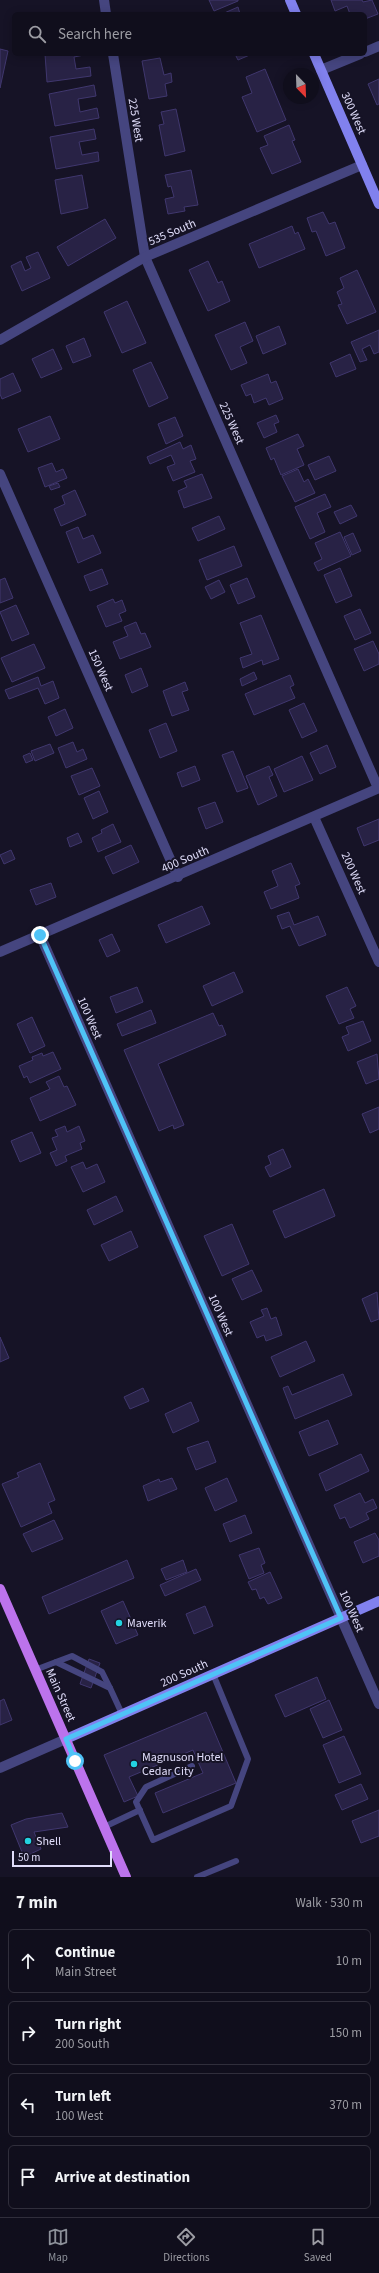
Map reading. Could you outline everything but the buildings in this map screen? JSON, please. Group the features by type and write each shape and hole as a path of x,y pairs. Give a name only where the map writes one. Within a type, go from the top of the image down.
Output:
{"main road":[{"name":"Main Street","path":"0,1589 126,1877"}],"street":[{"path":"104,0 106,12"},
{"path":"290,0 295,12"},
{"path":"367,51 379,46"},
{"name":"225 West","path":"113,56 145,257 378,788"},
{"name":"300 West","path":"315,56 379,204"},
{"path":"321,70 355,56"},
{"name":"535 South","path":"0,340 145,257 362,165"},
{"name":"150 West","path":"0,474 178,877"},
{"name":"400 South","path":"0,952 178,877 378,788"},
{"name":"200 West","path":"314,817 379,962"},
{"name":"100 West","path":"40,935 379,1704"},
{"name":"200 South","path":"0,1768 379,1601"}],"lane":[{"path":"35,1670 72,1656 102,1672 122,1714"},
{"path":"56,1662 110,1688"},
{"path":"192,1766 146,1787 136,1802 153,1840 230,1806 248,1759 213,1674"},
{"path":"104,1826 140,1810"},
{"path":"197,1877 236,1861"}],"place":[{"name":"Maverik","path":"119,1623"},
{"name":"Magnuson Hotel Cedar City","path":"134,1764"},
{"name":"Shell","path":"28,1841"}],"route":[{"path":"40,935 341,1618 66,1739 75,1761"}]}
